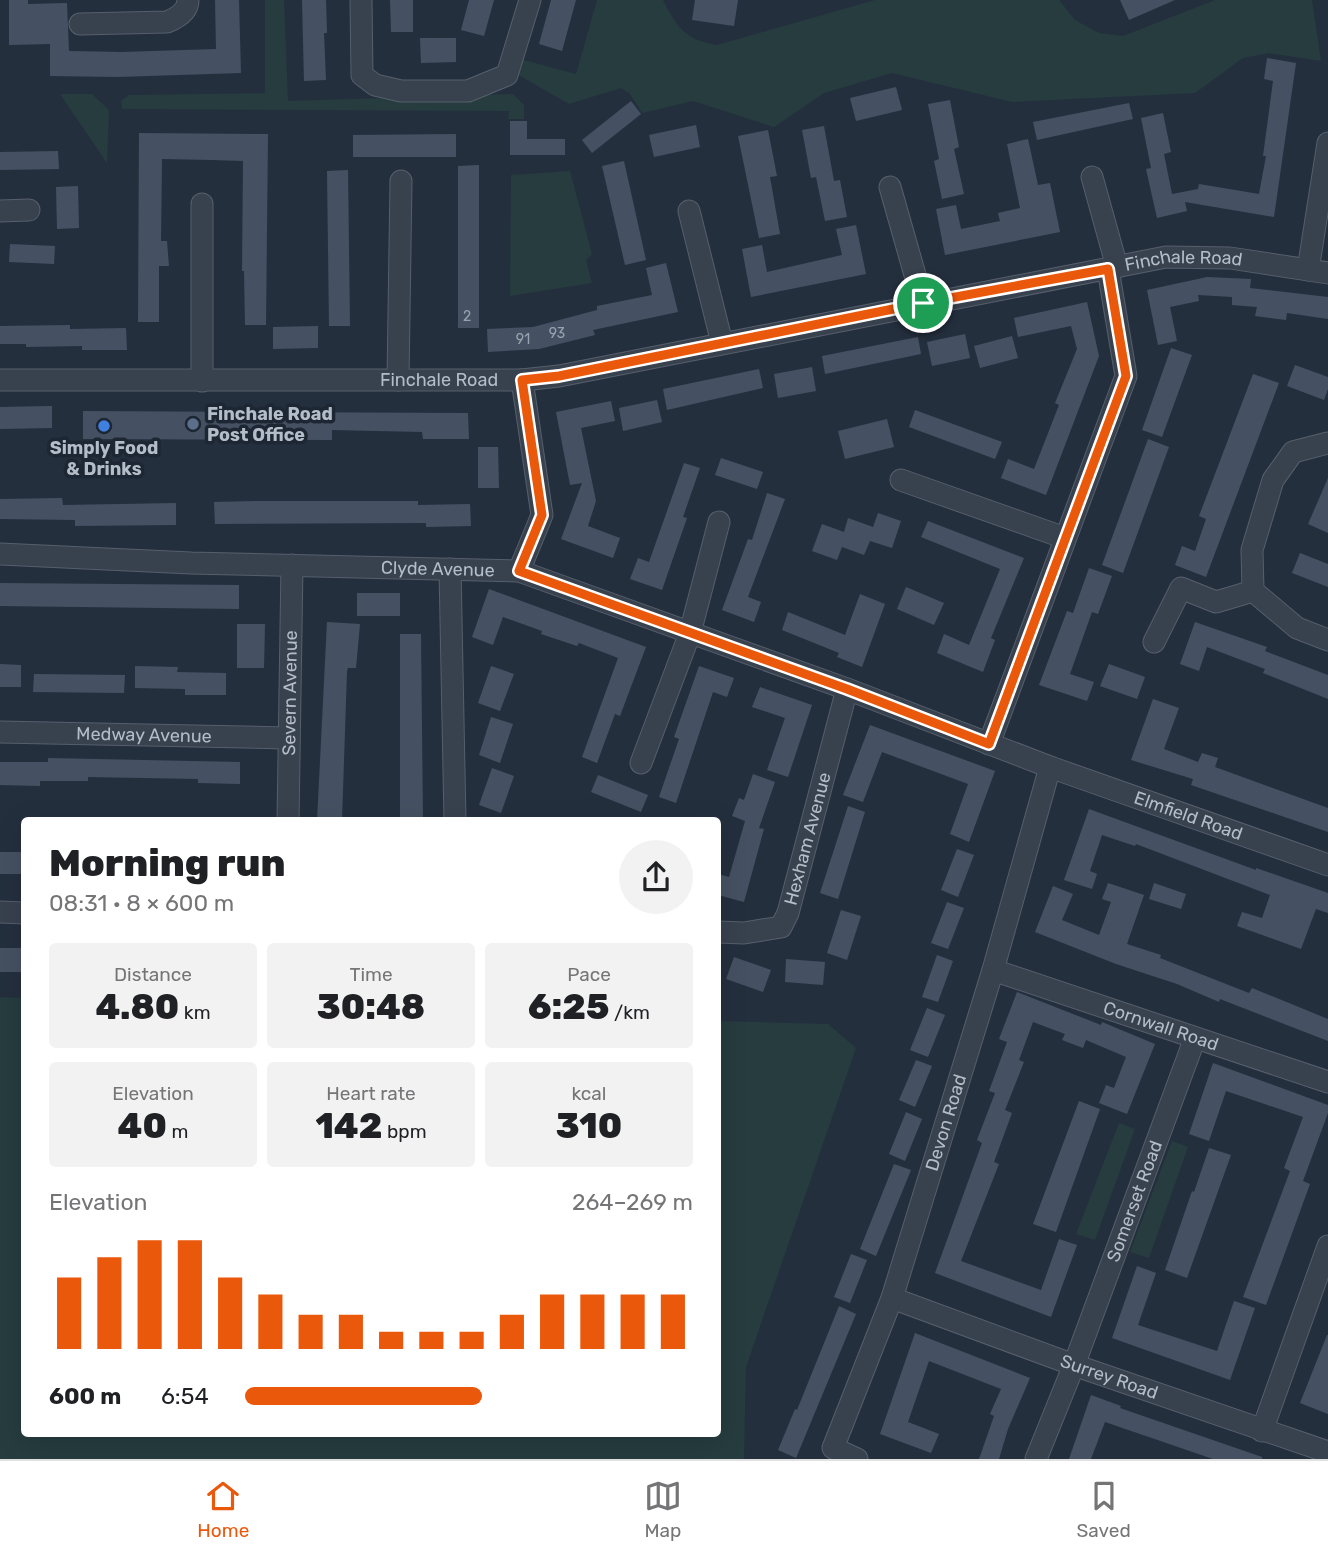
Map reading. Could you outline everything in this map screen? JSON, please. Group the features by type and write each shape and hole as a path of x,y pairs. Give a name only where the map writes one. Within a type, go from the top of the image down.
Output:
{"street":[{"path":"80,24 167,22 179,17 188,5 188,0"},
{"path":"361,0 362,75 375,85 401,92 468,91 507,75 530,0"},
{"path":"1318,271 1328,143"},
{"path":"989,744 1126,376 1113,268 1092,177"},
{"path":"398,380 401,181"},
{"path":"890,187 923,303"},
{"path":"202,204 202,381"},
{"path":"0,211 29,210"},
{"path":"689,211 722,343"},
{"name":"Finchale Road","path":"0,380 522,380 559,376 1166,257 1230,258 1318,271"},
{"path":"519,571 542,515 522,380"},
{"path":"1328,443 1293,452 1273,480 1252,550 1253,591 1297,628 1328,640"},
{"path":"901,480 1065,538"},
{"path":"641,763 690,633 719,523"},
{"name":"Clyde Avenue","path":"0,554 519,571 847,689 1050,767"},
{"name":"Severn Avenue","path":"288,817 292,565"},
{"path":"450,569 455,817"},
{"path":"1154,642 1181,588 1216,602 1253,591"},
{"name":"Hexham Avenue","path":"721,932 744,933 781,926 788,913 847,689"},
{"name":"Medway Avenue","path":"0,732 288,738"},
{"name":"Elmfield Road","path":"1050,767 1328,865"},
{"name":"Devon Road","path":"857,1459 833,1448 892,1298 993,970 1050,767"},
{"path":"0,912 21,913"},
{"name":"Cornwall Road","path":"993,970 1328,1082"},
{"name":"Somerset Road","path":"1036,1459 1074,1365 1195,1038"},
{"path":"1262,1431 1328,1246"},
{"name":"Surrey Road","path":"892,1298 1074,1365 1328,1452"}],"green space":[{"path":"265,0 284,0 288,101 513,94 524,105 524,119 508,119 509,111 122,109 121,101 129,95 265,93"},
{"path":"597,0 663,0 683,31 697,40 717,45 875,0 1059,0 1075,20 1099,33 1123,36 1215,0 1312,0 1321,61 1269,53 1243,58 1195,93 1012,102 892,73 824,93 774,127 693,101 642,113 630,94 621,88 569,104 515,73 520,59 576,74"},
{"path":"60,94 92,94 109,110 107,163"},
{"path":"570,171 592,254 586,260 592,283 510,296 511,175"},
{"path":"0,997 21,998 21,1437 721,1437 721,1021 828,1024 856,1048 746,1367 744,1459 0,1459"},
{"path":"1119,1123 1135,1129 1095,1240 1076,1234"},
{"path":"1172,1141 1188,1147 1149,1258 1130,1252"}],"building":[{"path":"9,0 28,0 28,4 67,3 69,51 122,52 216,49 215,0 239,0 241,73 50,76 50,44 9,45"},
{"path":"302,0 326,0 326,80 304,81"},
{"path":"390,0 413,0 413,32 391,32"},
{"path":"469,0 494,0 484,36 461,30"},
{"path":"551,0 576,0 562,51 539,44"},
{"path":"695,0 738,0 734,26 692,20"},
{"path":"1120,0 1175,0 1129,20"},
{"path":"420,38 456,38 456,62 421,63"},
{"path":"1267,58 1296,63 1274,217 1185,202 1187,211 1157,218 1146,169 1151,168 1141,118 1163,113 1171,152 1164,154 1172,194 1198,189 1199,184 1259,194 1266,156 1263,156 1273,81 1264,79"},
{"path":"896,87 902,110 856,121 850,98"},
{"path":"950,100 959,147 954,149 964,194 942,199 934,161 939,159 928,104"},
{"path":"631,101 641,114 592,153 582,140"},
{"path":"1129,103 1133,119 1037,140 1033,122"},
{"path":"510,121 527,121 527,139 565,139 565,155 510,155"},
{"path":"696,125 700,147 654,157 649,135"},
{"path":"824,126 834,181 840,180 847,217 825,221 816,177 811,178 802,130"},
{"path":"768,130 777,176 770,177 780,234 759,238 738,136"},
{"path":"139,133 268,134 266,325 245,325 242,271 243,161 212,160 162,159 161,241 167,241 169,266 159,266 159,322 138,322"},
{"path":"456,134 456,157 353,157 353,135"},
{"path":"1028,139 1038,185 1050,183 1060,232 945,255 936,209 956,205 961,229 1000,221 998,213 1020,208 1007,144"},
{"path":"58,151 59,169 0,170 0,152"},
{"path":"624,161 646,260 625,265 602,166"},
{"path":"479,165 479,328 458,328 458,166"},
{"path":"348,170 350,326 329,326 327,171"},
{"path":"78,186 79,228 57,229 56,187"},
{"path":"856,225 866,274 751,297 742,249 762,245 767,272 842,255 836,229"},
{"path":"10,244 55,246 54,264 9,262"},
{"path":"666,263 678,312 593,330 595,335 539,349 488,352 487,329 533,327 597,310 597,306 652,295 646,268"},
{"path":"1207,277 1251,279 1250,288 1328,297 1328,319 1287,313 1286,320 1255,316 1257,307 1232,305 1232,297 1198,295 1199,301 1170,307 1177,341 1158,345 1147,290"},
{"path":"1087,302 1099,356 1046,495 1001,478 1008,459 1034,469 1059,405 1055,403 1077,349 1071,326 1018,337 1014,318"},
{"path":"70,325 70,329 126,328 127,350 82,350 82,346 26,347 26,344 0,344 0,326"},
{"path":"318,326 318,348 273,349 273,327"},
{"path":"965,334 970,358 932,366 927,342"},
{"path":"1012,336 1018,358 980,368 974,346"},
{"path":"918,337 921,354 825,374 822,356"},
{"path":"1171,348 1192,355 1162,437 1142,430"},
{"path":"1295,365 1328,377 1324,400 1287,386"},
{"path":"812,367 816,391 778,398 774,374"},
{"path":"759,369 763,388 667,410 663,389"},
{"path":"1253,374 1279,383 1206,577 1175,565 1182,546 1195,551 1206,519 1199,516"},
{"path":"657,400 662,422 623,431 619,408"},
{"path":"611,401 615,421 581,428 596,501 588,526 620,538 613,558 561,539 582,483 570,485 556,412"},
{"path":"52,406 52,428 0,429 0,407"},
{"path":"915,410 1002,442 995,459 909,427"},
{"path":"83,411 468,413 469,439 423,439 422,432 332,430 332,440 83,439"},
{"path":"887,419 894,447 845,459 838,431"},
{"path":"1148,439 1169,447 1123,573 1102,565"},
{"path":"478,447 498,447 499,488 478,488"},
{"path":"721,458 763,472 757,489 715,475"},
{"path":"684,463 700,468 683,517 687,518 662,590 630,579 638,558 649,562"},
{"path":"1328,478 1328,533 1308,524"},
{"path":"767,493 785,499 748,597 761,602 754,622 722,610 748,539 752,540"},
{"path":"62,498 63,505 176,503 176,525 75,526 75,520 0,519 0,499"},
{"path":"418,501 418,505 470,504 471,526 426,527 426,523 215,524 214,502"},
{"path":"878,513 901,521 892,548 870,541 864,555 842,547 837,560 812,551 822,524 844,532 848,518 873,527"},
{"path":"928,521 1024,558 991,638 995,640 983,672 937,653 944,634 969,645 1000,569 921,537"},
{"path":"1300,553 1328,564 1328,587 1292,573"},
{"path":"1089,568 1112,576 1098,614 1092,612 1070,674 1094,682 1087,701 1039,685 1067,611 1073,613"},
{"path":"0,583 239,585 239,609 0,606"},
{"path":"906,587 944,603 934,625 897,609"},
{"path":"489,589 646,647 620,716 615,714 597,763 582,757 618,658 579,643 577,646 541,634 542,631 503,617 493,645 472,637"},
{"path":"357,593 400,593 400,616 357,616"},
{"path":"860,594 885,604 862,667 837,657 839,653 782,630 788,612 845,635"},
{"path":"327,622 360,624 356,668 348,668 347,671 342,817 317,817"},
{"path":"1195,622 1267,647 1265,651 1328,675 1328,699 1263,673 1265,669 1207,647 1199,671 1180,664"},
{"path":"237,624 265,624 264,668 237,668"},
{"path":"400,634 421,634 423,817 400,817"},
{"path":"0,664 21,665 21,687 0,687"},
{"path":"1109,664 1145,677 1137,699 1100,686"},
{"path":"135,666 178,667 177,672 226,673 226,695 185,695 185,689 135,688"},
{"path":"491,666 514,674 500,711 478,703"},
{"path":"699,666 734,678 727,697 713,692 676,803 659,797 679,739 674,737"},
{"path":"34,674 125,675 124,693 33,692"},
{"path":"760,687 812,705 788,777 767,770 785,718 752,707"},
{"path":"1153,699 1179,708 1164,749 1198,762 1202,753 1218,758 1215,767 1328,808 1328,832 1191,785 1193,779 1131,760"},
{"path":"491,717 513,724 500,763 479,755"},
{"path":"870,725 995,771 969,842 950,834 968,784 882,752 863,802 843,795"},
{"path":"48,758 240,762 240,784 198,783 198,779 88,777 88,781 40,781 40,786 0,785 0,762 48,762"},
{"path":"492,768 514,776 501,813 479,805"},
{"path":"753,774 775,782 759,828 764,829 744,902 721,896 721,875 729,877 745,821 732,816 739,798 744,800"},
{"path":"598,775 648,795 641,812 591,792"},
{"path":"848,806 865,812 838,899 820,893"},
{"path":"1089,809 1256,870 1328,893 1328,913 1316,909 1301,949 1237,926 1242,912 1262,918 1270,895 1136,844 1135,846 1102,835 1090,871 1097,874 1092,889 1064,880"},
{"path":"957,849 974,855 958,897 941,890"},
{"path":"0,852 21,852 21,874 0,874"},
{"path":"1108,883 1144,895 1127,944 1161,955 1160,958 1249,993 1252,988 1328,1019 1328,1041 1035,932 1053,886 1073,894 1062,920 1099,935 1111,902 1102,899"},
{"path":"1154,883 1186,894 1181,909 1149,899"},
{"path":"947,902 964,908 948,949 931,943"},
{"path":"841,910 861,916 847,960 827,953"},
{"path":"0,948 21,948 21,972 0,972"},
{"path":"937,955 953,961 938,1002 922,997"},
{"path":"734,957 771,970 763,992 726,979"},
{"path":"786,959 825,962 823,985 785,982"},
{"path":"1017,992 1155,1044 1127,1114 1099,1103 1106,1085 1114,1088 1126,1057 1086,1040 1083,1048 1062,1040 1065,1034 1033,1022 1019,1060 1024,1062 1005,1110 1012,1113 994,1162 999,1164 961,1261 1041,1290 1059,1239 1077,1245 1051,1317 935,1273 982,1143 977,1140 995,1093 989,1091 1007,1042 999,1039"},
{"path":"927,1008 945,1015 928,1057 910,1050"},
{"path":"916,1060 932,1066 915,1107 899,1100"},
{"path":"1213,1063 1328,1105 1328,1113 1303,1181 1310,1184 1266,1305 1243,1297 1290,1171 1284,1168 1303,1117 1226,1091 1209,1141 1189,1134"},
{"path":"1079,1101 1100,1109 1056,1232 1033,1224"},
{"path":"906,1112 922,1119 905,1161 889,1154"},
{"path":"1209,1148 1231,1155 1187,1278 1165,1270"},
{"path":"894,1164 911,1170 876,1256 860,1249"},
{"path":"851,1254 867,1260 850,1303 834,1297"},
{"path":"1137,1266 1156,1273 1138,1325 1217,1351 1234,1301 1255,1308 1230,1380 1112,1338"},
{"path":"839,1306 856,1314 796,1458 778,1450"},
{"path":"915,1333 1030,1378 1008,1429 999,1459 979,1459 994,1416 990,1414 1001,1389 929,1361 908,1422 939,1434 931,1453 880,1434"},
{"path":"1328,1335 1328,1414 1300,1403"},
{"path":"1091,1395 1262,1459 1213,1459 1105,1422 1091,1459 1069,1459"}],"place":[{"name":"Finchale Road Post Office","path":"193,424"},
{"name":"Simply Food & Drinks","path":"104,426"}],"route":[{"path":"1108,269 1126,376 989,744 847,689 519,571 542,515 522,380 559,376 923,303 1108,269"}]}
